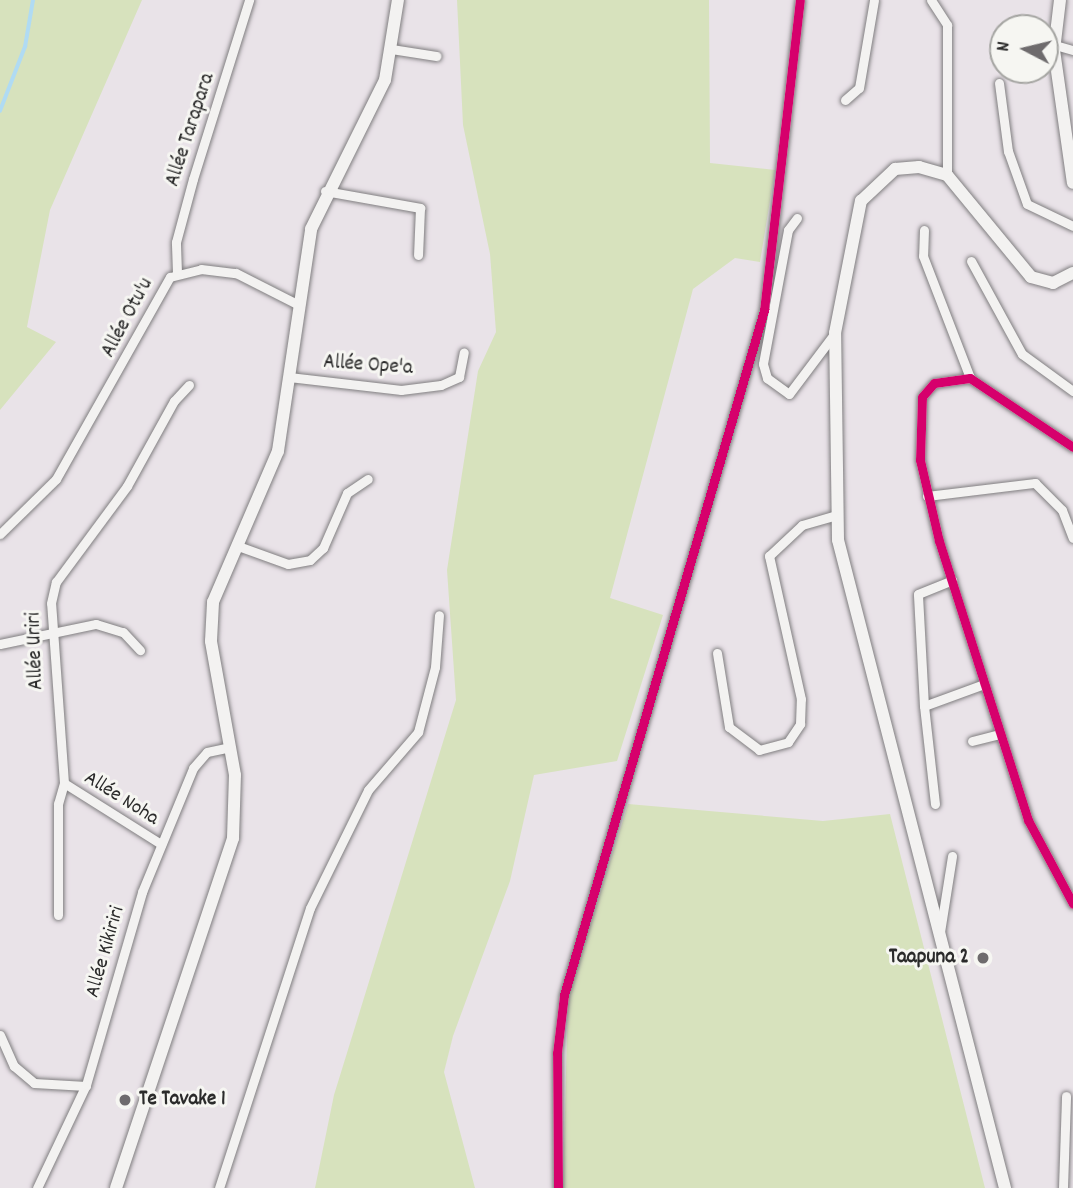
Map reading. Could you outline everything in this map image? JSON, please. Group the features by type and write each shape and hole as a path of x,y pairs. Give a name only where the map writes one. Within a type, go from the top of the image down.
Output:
{"main road":[{"path":"116,1188 233,838 230,747 212,632 213,602 278,451 311,229 325,191 385,80 398,0"},
{"path":"1059,74 1073,183"},
{"path":"1005,1188 833,516 835,333 849,240 867,190 895,169 919,167 947,175 1025,272 1045,282 1071,278"}],"street":[{"name":"Allée Tarapara","path":"177,273 176,242 192,179 249,0"},
{"path":"558,1188 557,1053 564,995 642,712 754,350 778,219 800,0"},
{"path":"845,100 859,88 877,0"},
{"path":"932,0 947,25 947,175"},
{"path":"391,48 436,56"},
{"path":"999,84 1008,151 1027,204 1073,226"},
{"path":"325,191 419,208 418,255"},
{"path":"778,219 795,220 763,363 767,378 789,394 835,333"},
{"path":"924,229 926,265 970,378 1073,447"},
{"path":"971,261 1022,354 1073,391"},
{"name":"Allée Otu'u","path":"0,534 57,479 163,286 177,273 236,273 299,305"},
{"name":"Allée Ope'a","path":"289,377 401,390 441,385 459,377 464,352"},
{"path":"970,378 934,383 922,397 918,438 927,496 1028,820 1073,904"},
{"name":"Allée Uriri","path":"58,915 58,804 64,783 51,603 67,559 127,486 174,401 189,385"},
{"path":"238,545 288,564 310,560 323,548 347,493 368,479"},
{"path":"927,496 1035,483 1062,510 1073,538"},
{"path":"717,653 729,727 759,750 788,742 800,724 801,699 769,556 802,525 833,516"},
{"path":"934,804 924,706 918,594 953,580"},
{"path":"219,1188 310,908 369,790 418,732 435,667 439,615"},
{"path":"0,644 53,633 110,626 140,650"},
{"path":"924,706 984,684"},
{"path":"972,741 1000,734"},
{"name":"Allée Kikiriri","path":"37,1188 86,1086 162,844 195,765 207,752 230,747"},
{"name":"Allée Noha","path":"64,783 162,844"},
{"path":"939,934 952,856"},
{"path":"0,1035 14,1066 34,1083 86,1086"},
{"path":"1063,1188 1066,1096"}],"green space":[{"path":"0,0 142,0 50,210 27,327 56,342 0,410"},
{"path":"457,0 709,0 710,163 775,170 760,262 735,258 693,289 610,598 663,615 617,761 534,775 510,881 453,1036 444,1072 475,1188 315,1188 334,1095 456,700 447,570 478,371 496,332 490,254 463,125"},
{"path":"628,804 823,821 890,814 985,1188 563,1188 568,997"}],"waterway":[{"path":"0,111 25,47 33,0"}],"cycle path":[{"path":"558,1188 557,1053 564,995 764,310 800,0"},
{"path":"1073,447 970,378 934,383 922,397 920,460 939,541 1028,820 1073,904"}],"place":[{"name":"Taapuna 2","path":"983,958"},
{"name":"Te Tavake 1","path":"125,1100"}]}
